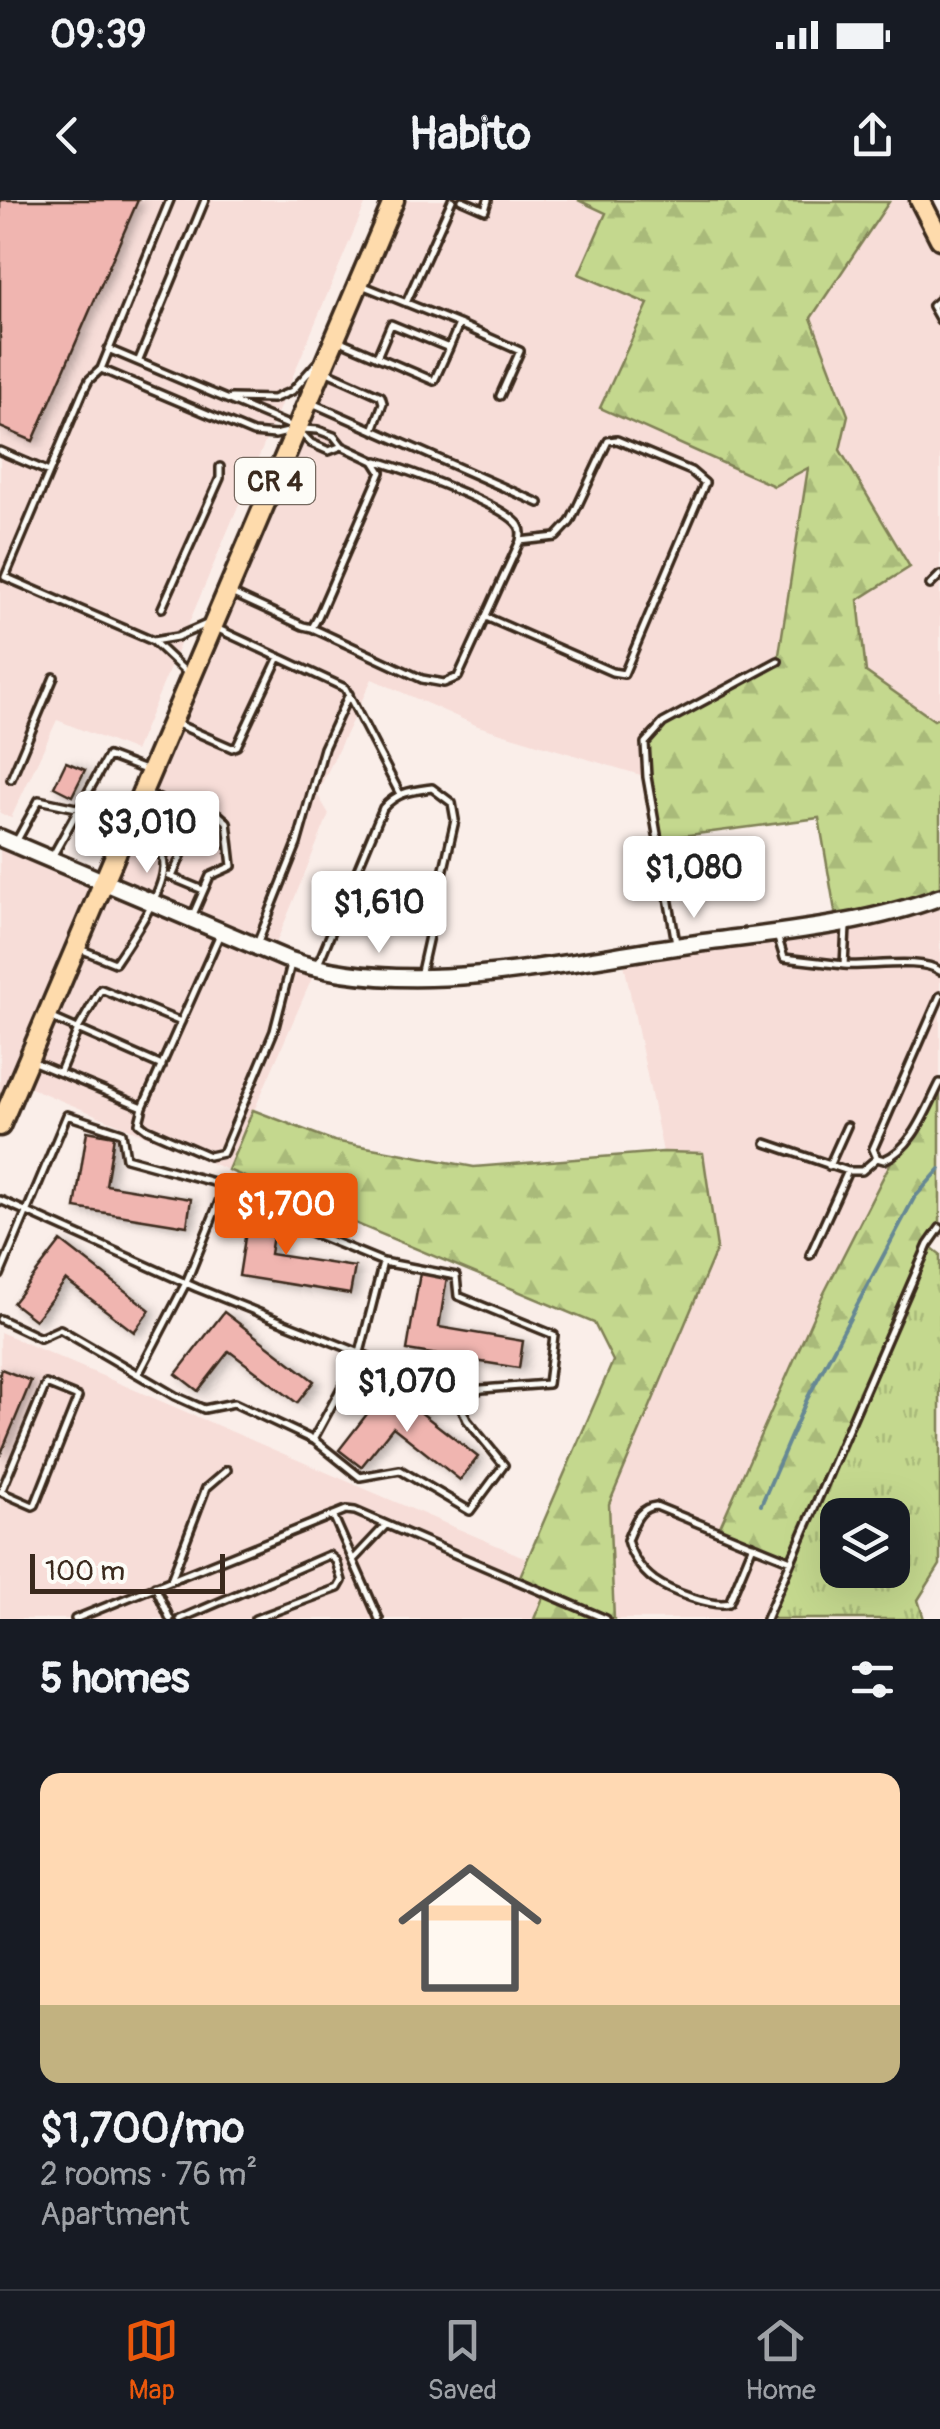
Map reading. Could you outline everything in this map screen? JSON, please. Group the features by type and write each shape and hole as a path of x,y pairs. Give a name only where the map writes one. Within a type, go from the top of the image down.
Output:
{"main road":[{"name":"CR 4","path":"0,1126 397,200"},
{"path":"920,200 940,238"}],"street":[{"path":"7,842 256,948 316,969 357,976 456,977 846,922 940,896"}],"lane":[{"path":"170,200 102,369 82,392 3,576 153,641 191,678"},
{"path":"139,360 206,200"},
{"path":"406,303 452,200"},
{"path":"462,200 484,210 488,200"},
{"path":"359,284 520,350 500,396"},
{"path":"940,299 932,306 940,320"},
{"path":"377,357 391,324 449,348"},
{"path":"225,398 273,399 292,391 333,346 377,357 434,381 459,324"},
{"path":"108,349 297,429 311,443 329,451 342,446"},
{"path":"102,369 253,433 275,435 297,429 334,436 342,446 409,470 498,510 522,530 458,677 444,683 422,679 228,592"},
{"path":"322,370 382,396 373,430"},
{"path":"309,401 539,503"},
{"path":"486,617 624,674 705,483 692,471 617,440 608,440 570,522 556,537 520,541"},
{"path":"0,452 49,472"},
{"path":"312,628 381,472 374,460"},
{"path":"162,608 220,478 220,467"},
{"path":"930,585 940,575"},
{"path":"153,641 215,623 345,688 400,794"},
{"path":"172,722 232,748 237,746 279,657"},
{"path":"676,946 647,776 645,743 663,723 778,661"},
{"path":"11,779 54,677"},
{"path":"256,948 297,844 324,748 349,694"},
{"path":"50,859 108,756 151,772"},
{"path":"316,969 383,808 400,794 432,788 452,802 455,820 419,979"},
{"path":"142,792 198,816 223,816 226,822 232,861 228,870 210,876 191,920"},
{"path":"7,842 39,800 81,808 128,828 162,855"},
{"path":"148,846 166,802"},
{"path":"175,823 181,809"},
{"path":"172,877 198,816"},
{"path":"76,947 115,963 140,928 164,874 162,855 169,838"},
{"path":"164,874 203,890"},
{"path":"844,965 846,922"},
{"path":"220,932 142,1106 139,1123 210,1156 223,1152 274,1031 292,961"},
{"path":"776,932 784,958 870,967 935,966 940,971"},
{"path":"60,1072 100,989 182,1022"},
{"path":"940,996 872,1148 877,1158 894,1156 910,1140 940,1083"},
{"path":"47,1016 162,1066"},
{"path":"28,1059 142,1106"},
{"path":"0,1275 67,1116 122,1133 126,1158 294,1204 295,1226 383,1262 456,1276 458,1296 554,1335 548,1384 482,1389 456,1397"},
{"path":"829,1166 847,1126"},
{"path":"766,1143 848,1171 862,1171 877,1158"},
{"path":"810,1255 848,1171"},
{"path":"139,1373 186,1283 225,1187"},
{"path":"0,1200 456,1397 467,1420 504,1465 470,1511 400,1470 360,1477 313,1440 234,1403 204,1409 60,1328 40,1338 0,1319"},
{"path":"766,1619 928,1245 940,1228"},
{"path":"313,1440 360,1353 383,1262"},
{"path":"46,1384 78,1397 35,1505 0,1492 46,1384"},
{"path":"170,1580 206,1488 226,1470"},
{"path":"752,1546 729,1603 717,1607 656,1582 641,1568 627,1540 636,1517 656,1506 791,1561"},
{"path":"75,1619 346,1510 606,1619"},
{"path":"333,1515 379,1619"},
{"path":"354,1559 386,1525"},
{"path":"180,1619 328,1556 336,1560 342,1581 338,1588 255,1619"},
{"path":"155,1586 170,1619"}],"shaded area":[{"path":"0,200 367,200 135,751 57,720 11,818 0,813"},
{"path":"400,200 578,200 606,213 648,303 808,467 778,661 647,777 478,726 372,679 317,794 329,814 272,953 316,969 228,1170 19,1083 0,1125 0,838 104,882"},
{"path":"891,200 920,200 940,238 940,717 934,720 866,672 858,600 910,567 840,450 848,415 811,318"},
{"path":"940,897 940,1083 910,1140 894,1156 822,1297 718,1531 791,1561 766,1619 614,1619 609,1505 717,1248 703,1153 663,1152 622,954 846,922"},
{"path":"0,1332 526,1558 518,1581 545,1592 534,1619 0,1619"}],"green space":[{"path":"578,200 889,202 811,318 848,415 840,450 910,567 858,600 866,672 934,720 940,717 940,897 837,923 819,818 658,839 645,743 663,723 778,661 808,468 774,486 600,408 648,304 579,274 606,213"},
{"path":"940,1083 940,1228 928,1245 791,1561 718,1531 822,1297 894,1156 910,1140"},
{"path":"253,1110 334,1141 474,1167 663,1152 703,1153 717,1248 609,1504 614,1619 534,1619 545,1593 518,1581 613,1361 594,1323 228,1170"},
{"path":"928,1245 940,1254 940,1565 918,1600 924,1619 766,1619"}],"building":[{"path":"0,200 138,200 33,441 0,427"},
{"path":"66,762 85,770 72,796 54,787"},
{"path":"87,1131 114,1136 106,1185 191,1199 187,1226 75,1208"},
{"path":"251,1199 278,1204 270,1254 355,1267 350,1294 239,1276"},
{"path":"61,1241 150,1310 134,1332 66,1280 35,1320 13,1303"},
{"path":"420,1273 447,1277 439,1327 523,1341 519,1368 407,1350"},
{"path":"224,1312 314,1381 297,1403 229,1351 198,1391 176,1374"},
{"path":"1,1369 31,1381 0,1456 0,1372"},
{"path":"388,1387 478,1457 460,1480 393,1427 361,1467 339,1450"}],"waterway":[{"path":"761,1505 807,1399 914,1198 940,1169"}]}
